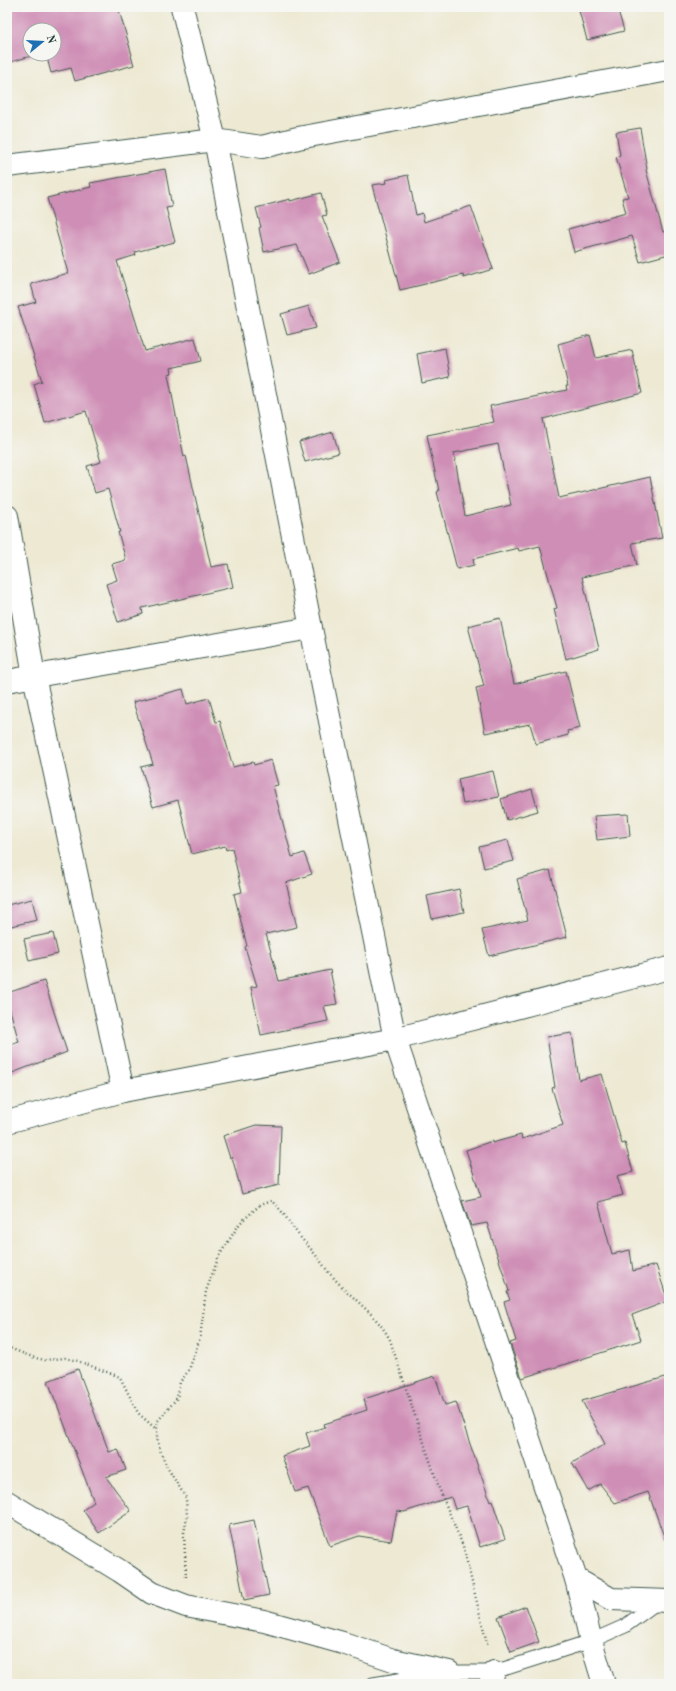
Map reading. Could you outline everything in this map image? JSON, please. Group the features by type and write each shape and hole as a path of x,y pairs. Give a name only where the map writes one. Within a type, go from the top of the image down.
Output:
{"street":[{"path":"182,7 215,140 311,628 395,1039 576,1579 591,1641 604,1684"},
{"path":"7,166 215,140 262,147 298,138 669,70"},
{"path":"7,516 34,676 123,1091"},
{"path":"7,681 311,628"},
{"path":"7,1122 123,1091 395,1039 669,968"},
{"path":"7,1502 120,1571 152,1593 186,1606 264,1621 343,1643 393,1660 449,1672"},
{"path":"576,1579 611,1598 665,1601"}],"lane":[{"path":"373,1684 449,1672 492,1678 591,1641 625,1626 665,1601"}],"path":[{"path":"186,1606 184,1532 187,1517 186,1498 167,1467 161,1453 156,1429 157,1422 177,1398 180,1382 189,1370 200,1338 206,1291 219,1256 240,1223 260,1205 272,1201 279,1206 298,1235 340,1285 375,1318 385,1330 390,1340 436,1481 463,1546 492,1678"},
{"path":"7,1348 45,1360 65,1358 78,1361 120,1377 138,1414 156,1429"}],"building":[{"path":"7,7 118,7 134,65 75,81 71,68 51,73 48,62 62,62 62,22 22,22 22,59 7,63"},
{"path":"578,7 617,7 624,31 587,40"},
{"path":"640,128 646,170 663,232 669,231 669,254 640,262 632,236 574,252 568,229 626,213 622,198 628,197 616,157 620,155 616,132"},
{"path":"165,169 172,207 166,208 175,242 135,252 136,255 117,261 145,351 195,338 201,361 171,368 172,373 168,374 184,457 186,456 211,567 228,564 233,587 142,608 143,614 118,622 106,584 117,580 112,564 126,560 108,489 95,493 87,466 101,462 86,411 45,423 34,384 42,381 18,307 36,302 31,284 68,273 47,198 91,187 90,183"},
{"path":"408,175 416,215 422,213 424,222 471,206 493,269 464,278 463,275 400,290 372,185 387,183 386,180"},
{"path":"321,193 327,215 322,216 340,262 309,274 297,245 264,252 259,228 261,227 256,208"},
{"path":"309,306 316,328 287,335 281,314"},
{"path":"590,335 596,358 632,350 642,393 543,419 559,498 650,477 662,538 632,543 637,565 582,577 599,649 566,659 554,609 557,608 540,546 519,551 518,548 473,559 474,565 457,569 437,492 439,491 427,435 494,422 490,406 567,390 566,386 568,386 558,344","holes":["498,444 511,505 465,516 454,453"]},
{"path":"445,348 450,377 422,383 417,354"},
{"path":"333,432 339,453 305,462 299,442"},
{"path":"500,618 514,684 566,671 580,728 567,731 568,735 536,744 530,724 485,733 476,688 484,686 468,626"},
{"path":"183,689 187,704 209,698 216,722 220,721 233,767 253,762 254,765 271,760 278,785 273,786 292,857 304,853 312,874 286,883 297,927 266,934 279,981 330,970 337,1004 324,1006 328,1021 261,1035 251,987 257,986 245,947 247,946 234,894 242,892 232,848 226,850 225,846 192,854 178,800 153,807 141,767 153,764 133,702"},
{"path":"493,771 499,797 463,804 458,779"},
{"path":"532,789 538,811 507,820 501,799"},
{"path":"628,814 630,836 597,840 594,816"},
{"path":"508,840 514,861 484,868 479,847"},
{"path":"550,870 567,937 489,956 482,930 528,920 517,879"},
{"path":"459,889 464,912 432,919 427,896"},
{"path":"32,899 37,920 7,927 7,905"},
{"path":"53,933 58,954 29,961 24,939"},
{"path":"44,981 67,1052 7,1075 7,1046 19,1042 7,999 7,993"},
{"path":"572,1033 579,1080 602,1074 622,1144 625,1143 633,1172 617,1176 623,1195 598,1202 612,1254 630,1250 633,1271 656,1265 668,1301 632,1315 641,1340 522,1378 510,1343 516,1341 504,1302 510,1300 507,1292 509,1291 487,1223 471,1226 462,1201 481,1197 466,1150 492,1141 492,1143 521,1135 522,1139 563,1125 552,1088 555,1087 547,1037"},
{"path":"256,1125 281,1126 279,1185 242,1194 232,1157 230,1158 223,1136"},
{"path":"78,1369 109,1452 118,1449 126,1470 106,1477 131,1511 99,1533 83,1510 94,1502 48,1381"},
{"path":"435,1376 445,1405 456,1402 490,1501 492,1500 505,1539 480,1547 467,1506 455,1509 451,1497 404,1512 397,1511 391,1541 359,1536 330,1546 308,1488 295,1492 282,1456 310,1446 306,1433 325,1427 324,1424 367,1410 364,1399"},
{"path":"669,1376 669,1542 666,1542 648,1492 615,1503 600,1484 588,1491 572,1463 605,1444 582,1401"},
{"path":"254,1520 269,1595 244,1600 229,1525"},
{"path":"526,1606 539,1642 511,1652 498,1617"}]}
